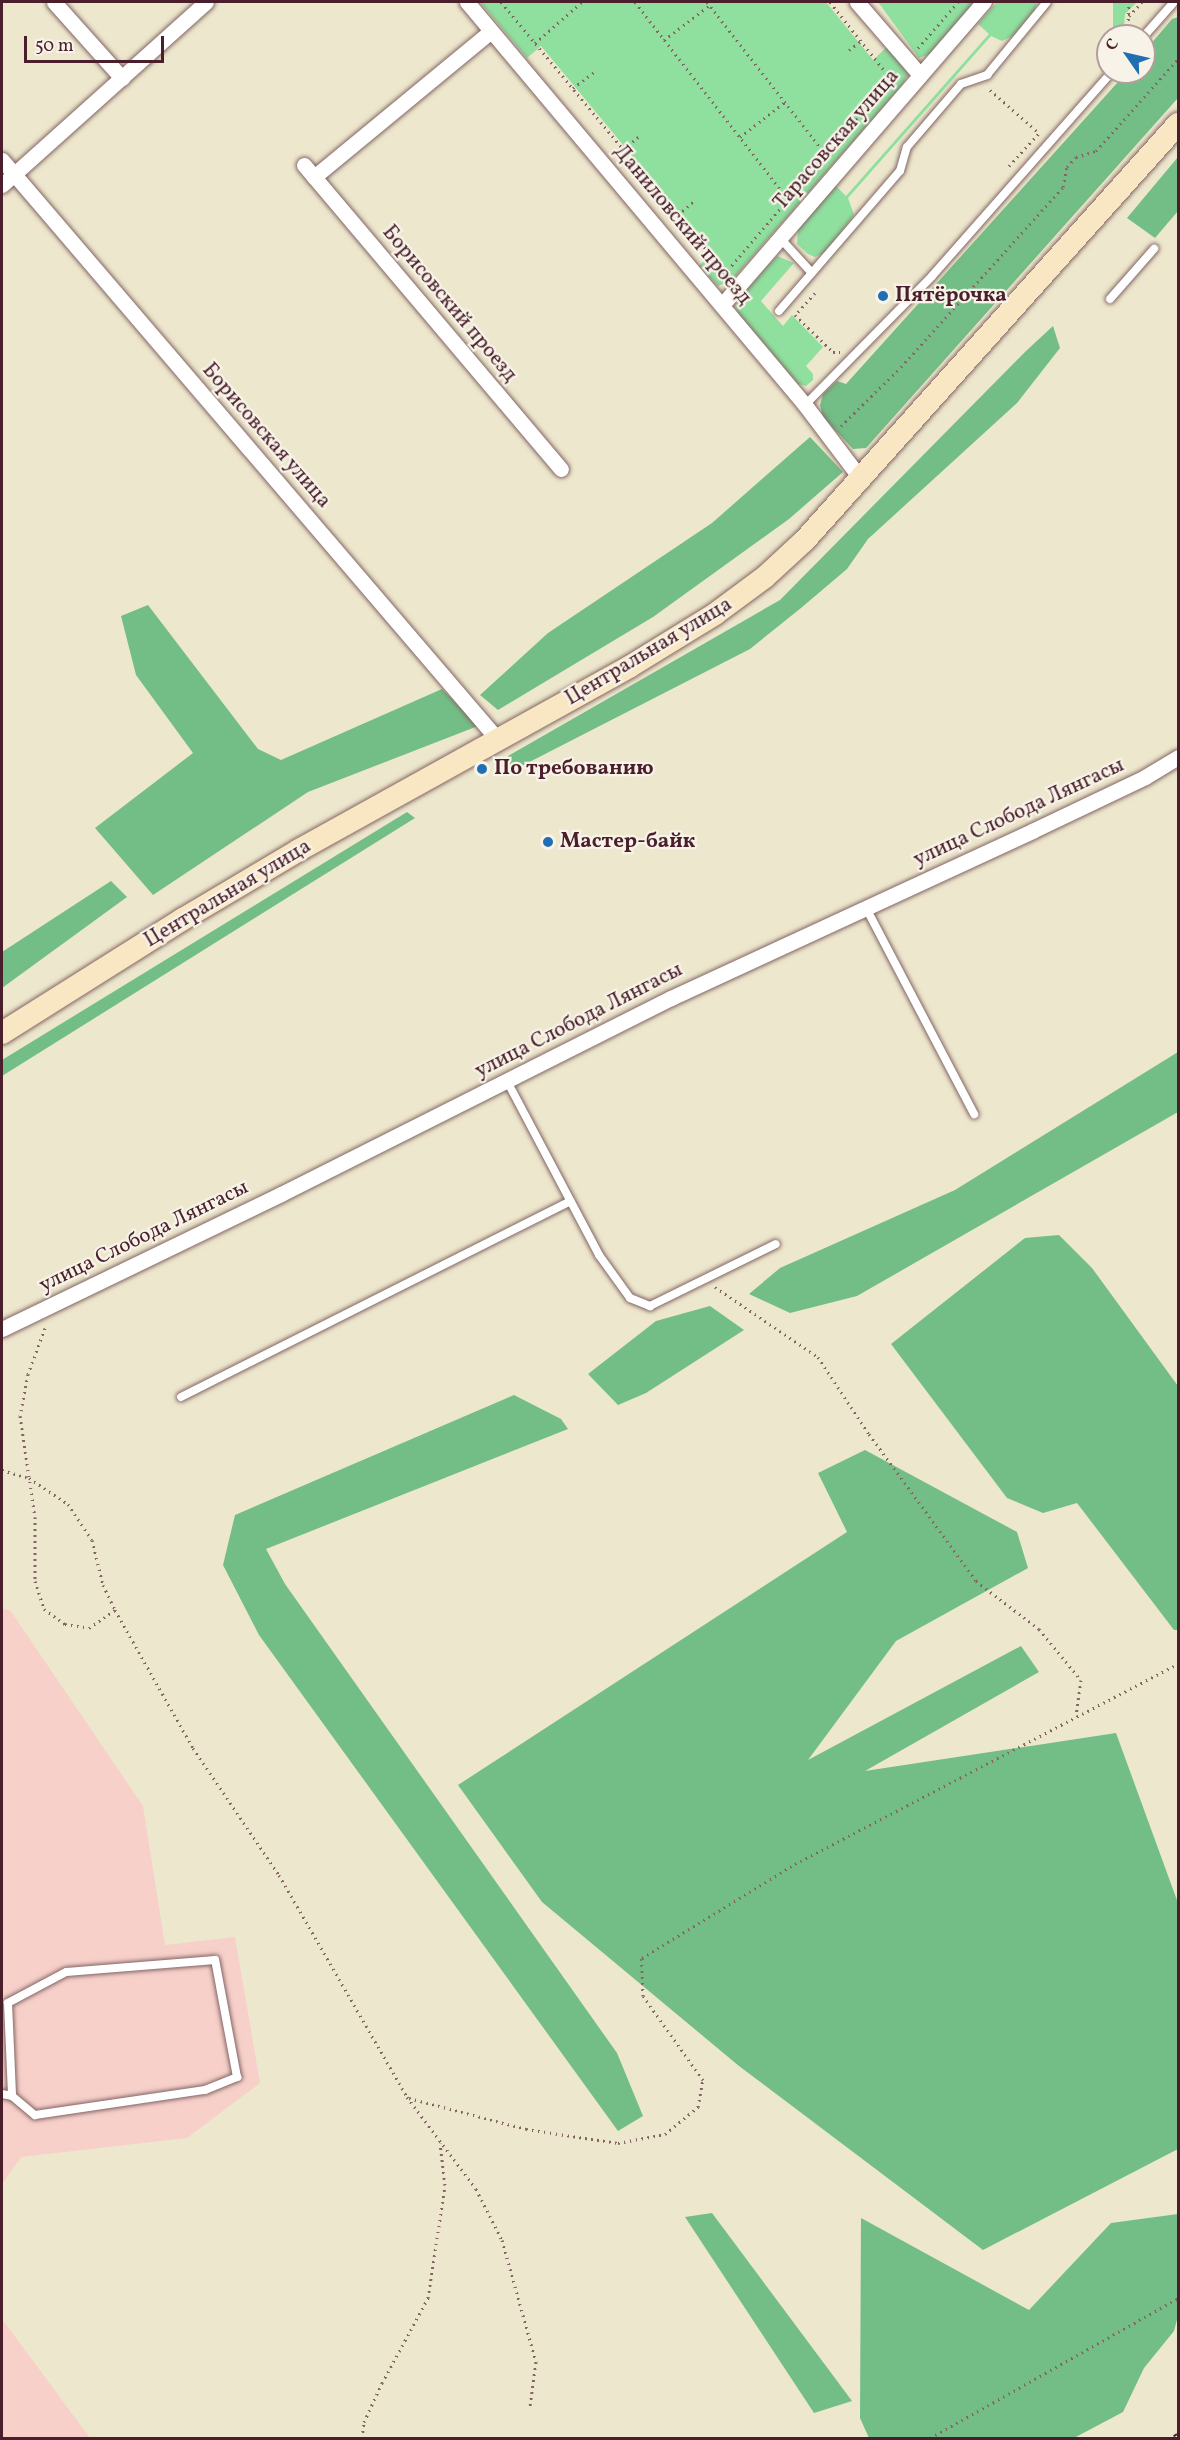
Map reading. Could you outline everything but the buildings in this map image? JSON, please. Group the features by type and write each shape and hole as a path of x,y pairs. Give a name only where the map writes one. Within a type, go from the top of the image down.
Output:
{"street":[{"path":"54,2 122,78"},
{"path":"2,185 206,2"},
{"name":"Даниловский проезд","path":"467,2 805,405 861,479"},
{"path":"857,2 920,75"},
{"name":"Тарасовская улица","path":"722,305 984,2"},
{"name":"Борисовский проезд","path":"491,31 309,171 561,469"},
{"name":"Центральная улица","path":"2,1033 261,873 630,668 715,614 765,578 805,540 861,479 1179,124"},
{"name":"Борисовская улица","path":"2,160 498,740"},
{"name":"улица Слобода Лянгасы","path":"2,1329 671,998 1032,831 1145,777 1179,757"}],"lane":[{"path":"779,311 900,171 907,147 961,84 987,75 1047,2"},
{"path":"1155,24 1174,2"},
{"path":"805,405 932,276 1101,84"},
{"path":"780,238 812,273"},
{"path":"1110,299 1154,249"},
{"path":"866,908 974,1114"},
{"path":"507,1081 599,1256 630,1298 650,1306 776,1244"},
{"path":"181,1397 570,1201"},
{"path":"2,2094 12,2096 35,2115 206,2090 237,2077 215,1960 66,1972 8,2003 12,2096"}],"path":[{"path":"501,2 725,272"},
{"path":"535,43 582,2"},
{"path":"635,2 788,200"},
{"path":"830,2 891,79"},
{"path":"913,54 958,2"},
{"path":"1127,24 1129,2"},
{"path":"1129,16 1142,2"},
{"path":"664,40 709,3 826,155"},
{"path":"849,50 861,41"},
{"path":"829,438 901,367 1063,187 1068,167 1076,157 1096,151 1179,59"},
{"path":"710,291 904,64"},
{"path":"573,88 594,72"},
{"path":"980,91 990,90 998,82"},
{"path":"990,90 1039,133"},
{"path":"740,137 785,102"},
{"path":"623,149 642,134"},
{"path":"678,215 694,201"},
{"path":"818,289 795,315 833,352 847,348"},
{"path":"704,1279 818,1357 869,1434 976,1581 1039,1629 1081,1680 1076,1716"},
{"path":"61,1300 42,1333 28,1374 20,1416 34,1517 35,1581 44,1609 65,1624 89,1628 115,1610"},
{"path":"2,1470 29,1478 68,1504 92,1540 103,1585 115,1610 193,1748 279,1875 407,2097 476,2189 502,2240 536,2362 530,2406"},
{"path":"407,2097 526,2129 618,2143 665,2134 698,2107 703,2079 643,1996 642,1958 795,1863 1179,1664"},
{"path":"362,2439 364,2422 381,2383 428,2298 446,2185 440,2141"},
{"path":"930,2439 1179,2298"}],"shaded area":[{"path":"2,1609 10,1610 143,1806 165,1945 235,1937 260,2083 187,2138 21,2157 2,2184"},
{"path":"2,2319 90,2438 2,2438"}],"green space":[{"path":"480,2 826,2 873,60 888,46 908,70 908,74 902,85 731,281 718,286 699,266 712,252 541,46 527,58"},
{"path":"878,2 975,2 930,54 919,58"},
{"path":"997,2 1037,2 1035,9 1013,36 1002,41 991,36 848,198 854,215 826,252 815,257 808,254 797,244 798,230 836,186 846,196 989,34 978,24"},
{"path":"1113,2 1137,2 1125,14 1124,24 1113,24"},
{"path":"1178,17 1178,98 866,448 853,449 823,417 820,405 823,394 837,381 846,384 1116,84 1156,84 1156,38 1172,19"},
{"path":"1178,157 1178,211 1155,238 1127,218"},
{"path":"777,256 794,263 761,301 783,326 792,315 823,347 806,366 813,374 813,380 806,386 798,384 738,313 736,307 739,297"},
{"path":"1053,326 1060,348 1017,403 868,539 847,569 801,608 750,649 506,774 508,756 780,600"},
{"path":"810,437 843,472 789,519 653,617 498,710 480,695 548,633 712,523"},
{"path":"148,605 258,749 281,760 442,689 478,726 308,792 153,895 95,828 193,753 136,675 121,616"},
{"path":"407,812 415,818 2,1076 2,1060"},
{"path":"111,881 127,897 2,988 2,952"},
{"path":"1178,1052 1178,1112 857,1296 790,1313 749,1294 780,1268 955,1190"},
{"path":"1059,1235 1092,1268 1178,1386 1178,1630 1174,1630 1077,1503 1043,1513 1007,1498 891,1344 1025,1238"},
{"path":"710,1306 744,1330 646,1393 618,1405 588,1374 656,1321"},
{"path":"514,1395 561,1419 568,1429 266,1549 285,1584 617,2053 643,2116 618,2131 259,1635 223,1565 235,1515"},
{"path":"865,1450 1017,1532 1028,1568 896,1641 808,1760 1021,1646 1039,1672 865,1771 1116,1733 1178,1903 1178,2149 983,2250 739,2066 542,1902 458,1785 847,1532 818,1473"},
{"path":"712,2213 852,2401 814,2413 685,2217"},
{"path":"1178,2214 1178,2316 1174,2331 1144,2368 1123,2412 1074,2438 869,2438 860,2418 861,2218 1029,2310 1111,2223"}],"place":[{"name":"Пятёрочка","path":"883,296"},
{"name":"По требованию","path":"482,769"},
{"name":"Мастер-байк","path":"548,842"}]}
